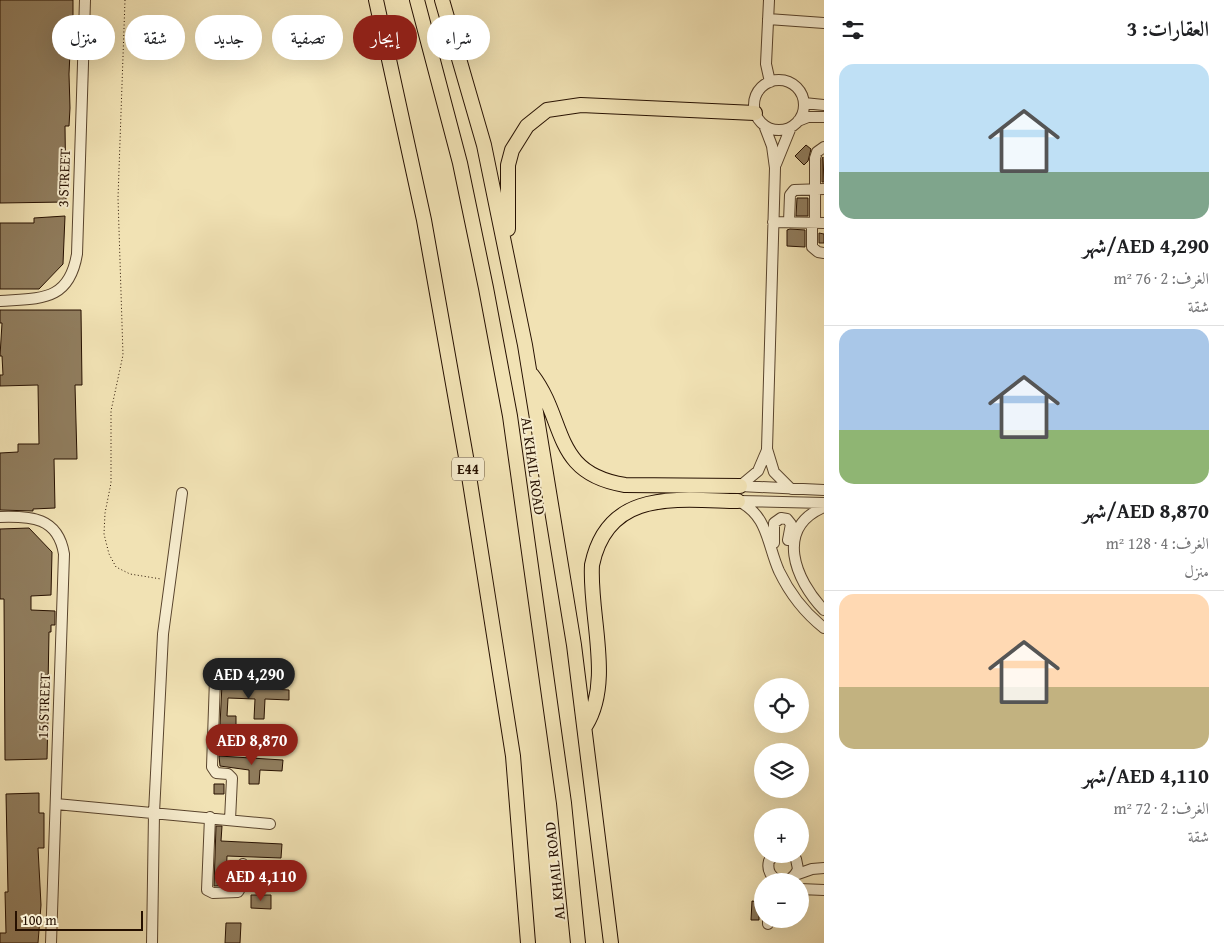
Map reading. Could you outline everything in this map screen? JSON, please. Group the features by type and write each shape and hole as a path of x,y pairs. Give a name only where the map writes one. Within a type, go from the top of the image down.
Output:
{"highway":[{"name":"AL KHAIL ROAD","path":"376,0 424,220 468,467 513,756 528,943"},
{"name":"AL KHAIL ROAD","path":"417,0 460,163 510,416 564,803 578,943"},
{"path":"442,0 484,145 529,371 586,725 611,943"},
{"path":"507,255 508,165 512,150 522,132 547,110 567,105 586,105 755,114"},
{"path":"529,371 547,399 565,449 576,462 591,474 609,482 625,485 740,486"},
{"path":"586,725 596,705 599,684 592,565 597,548 605,532 626,512 652,502 738,501"}],"street":[{"name":"3 STREET","path":"0,300 50,295 62,288 74,271 77,254 85,0"},
{"path":"769,0 766,64 770,82"},
{"path":"768,19 824,24"},
{"path":"775,168 794,124 803,112 804,103 800,90 789,82 776,80 770,82 757,92 754,103 755,114 764,125 772,146 775,168 767,449 774,472 791,489"},
{"path":"804,103 824,104"},
{"path":"764,125 777,130 813,116 824,116"},
{"path":"824,147 816,155 820,189 817,223 812,246 818,252 824,253"},
{"path":"789,222 792,192 797,188 820,189"},
{"path":"773,222 817,223"},
{"path":"740,486 758,471 767,449"},
{"path":"740,486 824,490"},
{"path":"152,943 154,813 164,624 182,493"},
{"path":"738,501 824,505"},
{"path":"738,501 750,508 760,518 784,581 798,602 824,628"},
{"path":"799,573 793,552 795,537 806,518 824,505"},
{"name":"15 STREET","path":"0,516 27,516 39,520 54,531 63,548 50,943"},
{"path":"775,560 774,523 778,519 784,518 791,524 788,543 789,556 808,590 824,610"},
{"path":"230,820 232,778 228,774 216,773 213,770 215,680 218,676 283,676"},
{"path":"213,737 271,741"},
{"path":"56,804 270,824"},
{"path":"210,817 207,890 213,893 238,892 241,887 243,864"},
{"path":"809,862 821,868"},
{"path":"807,873 821,868"},
{"path":"809,889 824,890"}],"path":[{"path":"125,0 118,198 123,355 111,411 111,483 105,514 104,534 112,561 123,572 169,580"}],"building":[{"path":"0,0 73,0 73,15 52,15 52,60 70,60 69,126 65,126 66,202 0,203"},
{"path":"806,145 811,149 808,161 804,165 795,156"},
{"path":"823,157 824,182 822,182 822,159"},
{"path":"797,198 808,198 808,216 796,216"},
{"path":"65,216 63,264 39,289 0,289 0,223 34,223 34,218"},
{"path":"787,230 805,230 805,247 787,246"},
{"path":"819,233 824,234 824,243 819,243"},
{"path":"0,310 81,310 82,385 75,385 77,459 54,459 55,508 33,509 33,511 0,510 0,453 18,452 18,444 39,444 38,385 0,386 0,375 3,375 2,356 0,356 2,323 0,323"},
{"path":"29,528 52,552 51,595 31,596 31,610 55,611 55,625 51,625 51,632 49,632 48,686 45,686 46,717 48,717 47,759 5,760 4,599 0,599 0,529"},
{"path":"222,684 226,684 226,686 289,690 289,700 265,699 264,719 254,719 255,699 228,698 227,716 236,716 236,725 220,725"},
{"path":"219,756 283,760 282,771 260,770 259,784 249,784 249,770 220,766"},
{"path":"214,784 224,784 224,794 214,794"},
{"path":"39,793 39,813 44,813 44,848 38,848 41,905 38,943 0,943 0,933 6,933 5,892 8,892 6,794"},
{"path":"216,826 222,826 221,841 282,844 281,858 227,856 226,879 233,879 233,885 214,886"},
{"path":"251,895 271,895 271,909 251,908"},
{"path":"752,901 754,901 754,920 751,920"},
{"path":"226,923 241,923 240,943 225,943"}]}
